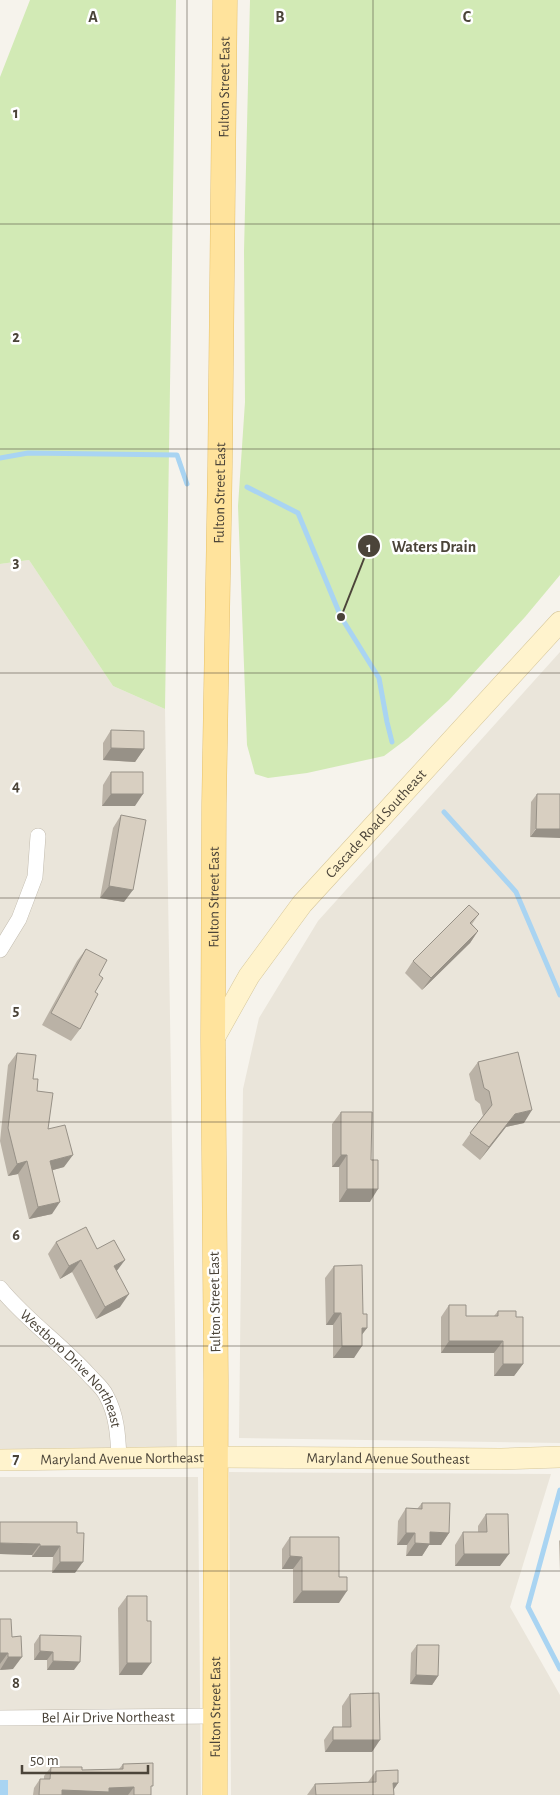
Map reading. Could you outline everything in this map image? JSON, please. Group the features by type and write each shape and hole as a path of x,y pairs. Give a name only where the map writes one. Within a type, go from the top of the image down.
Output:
{"main road":[{"name":"Fulton Street East","path":"215,1795 214,814 225,0"}],"street":[{"name":"Cascade Road Southeast","path":"213,1040 249,976 302,904 560,622"},
{"path":"0,950 19,919 35,877 38,836"},
{"name":"Westboro Drive Northeast","path":"0,1288 12,1303 79,1364 105,1393 113,1410 118,1430 119,1458"},
{"name":"Maryland Avenue Southeast","path":"216,1457 502,1459 560,1457"},
{"name":"Maryland Avenue Northeast","path":"0,1460 216,1457"},
{"name":"Bel Air Drive Northeast","path":"0,1718 214,1716"}],"shaded area":[{"path":"29,560 113,686 165,709 177,1448 0,1449 0,564"},
{"path":"560,652 560,1443 239,1438 243,1089 259,1018 318,921"},
{"path":"229,1472 551,1474 510,1607 560,1695 560,1795 231,1795"},
{"path":"0,1477 198,1477 201,1795 0,1795"}],"green space":[{"path":"30,0 176,0 165,709 113,686 29,560 0,564 0,77"},
{"path":"250,0 560,0 560,575 525,617 449,700 408,738 384,756 307,773 268,778 255,774 247,745 238,506 245,402 244,251"}],"water":[{"path":"0,1780 8,1780 8,1795 0,1795"}],"building":[{"path":"111,730 144,731 144,749 111,748"},
{"path":"111,772 143,772 143,794 111,794"},
{"path":"537,794 560,794 560,829 536,829"},
{"path":"121,815 146,820 133,890 109,886"},
{"path":"469,905 479,914 470,923 478,931 431,978 413,961"},
{"path":"86,949 107,960 99,975 103,978 95,992 98,994 80,1029 51,1013"},
{"path":"518,1052 532,1110 515,1114 489,1147 470,1133 492,1105 489,1091 484,1088 478,1062"},
{"path":"17,1053 36,1055 33,1079 38,1079 37,1091 53,1093 48,1129 65,1125 73,1155 50,1161 60,1202 38,1207 27,1161 17,1164 8,1128"},
{"path":"341,1112 372,1112 371,1160 378,1160 378,1189 347,1189 347,1155 341,1155"},
{"path":"86,1227 97,1249 114,1240 125,1260 114,1266 129,1294 105,1307 81,1260 69,1266 56,1242"},
{"path":"362,1265 363,1314 367,1314 367,1328 362,1328 362,1346 342,1346 341,1313 334,1313 334,1266"},
{"path":"449,1305 466,1305 466,1316 498,1316 498,1311 516,1311 516,1317 523,1317 523,1364 503,1364 503,1341 449,1341"},
{"path":"422,1503 450,1503 449,1533 430,1532 430,1544 415,1543 415,1533 406,1533 406,1508 422,1509"},
{"path":"486,1514 508,1514 509,1554 464,1554 463,1532 487,1532"},
{"path":"0,1522 77,1522 77,1533 84,1533 83,1562 60,1562 60,1546 0,1543"},
{"path":"290,1537 339,1537 339,1577 347,1577 347,1591 302,1591 302,1557 290,1556"},
{"path":"127,1596 147,1596 147,1621 151,1621 151,1663 127,1663"},
{"path":"0,1619 11,1619 12,1637 21,1636 22,1657 8,1657 8,1653 0,1653"},
{"path":"40,1635 81,1636 80,1662 53,1661 53,1652 40,1651"},
{"path":"417,1645 439,1645 438,1676 416,1675"},
{"path":"379,1693 380,1740 333,1740 333,1727 351,1727 350,1694"},
{"path":"153,1763 151,1795 134,1795 134,1787 109,1788 109,1792 62,1790 62,1795 39,1795 40,1779 50,1779 51,1767 82,1767 82,1770 123,1769 123,1764"},
{"path":"398,1770 398,1783 393,1783 394,1795 316,1795 315,1784 376,1782 376,1771"}],"waterway":[{"path":"0,458 28,453 177,455 187,484"},
{"path":"247,487 298,513 341,617 379,678 392,742"},
{"path":"444,812 516,892 560,995"},
{"path":"560,1490 528,1607 560,1669"}],"place":[{"name":"Waters Drain","path":"341,617"}]}
